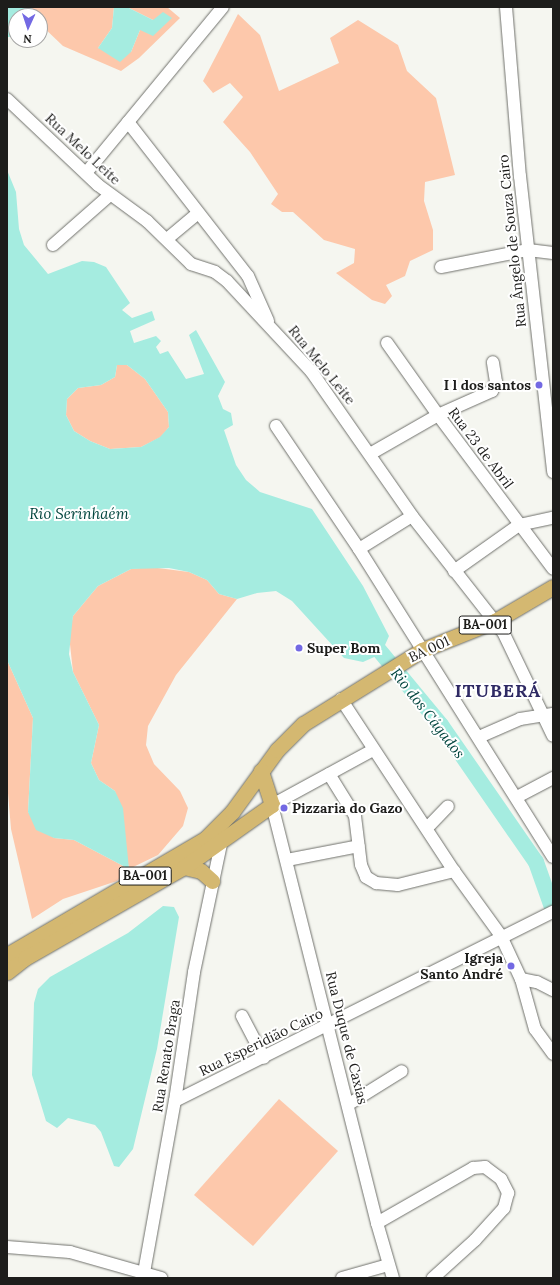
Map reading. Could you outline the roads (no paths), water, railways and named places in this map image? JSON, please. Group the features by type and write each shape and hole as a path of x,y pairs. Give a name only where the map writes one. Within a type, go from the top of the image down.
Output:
{"main road":[{"name":"BA 001","path":"341,699 420,652 496,621 552,589"},
{"name":"BA-001","path":"7,955 205,839 232,812 261,771 289,737 341,699"},
{"path":"261,771 272,805"},
{"name":"BA-001","path":"7,972 25,958 184,867 272,805"},
{"path":"184,867 201,871 212,881"}],"street":[{"path":"86,173 223,7"},
{"name":"Rua Ângelo de Souza Cairo","path":"506,7 528,250 553,472"},
{"name":"Rua Melo Leite","path":"7,99 110,195 167,239 191,264 219,274 270,326 328,393 412,516 454,571 496,621 548,714 553,736"},
{"path":"128,122 248,276 270,326"},
{"path":"53,245 110,195"},
{"path":"167,239 198,213"},
{"path":"440,267 528,250 553,253"},
{"name":"Rua 23 de Abril","path":"387,343 438,415 553,569"},
{"path":"370,454 438,415 492,390 496,382 493,362"},
{"path":"276,426 359,549 420,652 479,737 553,857"},
{"path":"359,549 412,516"},
{"path":"454,571 519,525 553,518"},
{"path":"341,699 373,750 427,828 454,871 505,935 521,979 535,1029 553,1054"},
{"path":"479,737 520,719 548,714"},
{"path":"272,805 373,750"},
{"path":"329,774 355,816 363,874 376,883 398,885 454,871"},
{"path":"517,797 553,778"},
{"name":"Rua Duque de Caxias","path":"272,805 377,1223 388,1265 394,1278"},
{"path":"427,828 448,806"},
{"name":"Rua Renato Braga","path":"143,1276 175,1101 194,972 222,839"},
{"path":"286,860 359,846"},
{"name":"Rua Esperidião Cairo","path":"175,1101 328,1026 553,912"},
{"path":"521,979 537,982 553,990"},
{"path":"537,982 553,999"},
{"path":"242,1016 264,1058"},
{"path":"348,1104 402,1072"},
{"path":"377,1223 473,1168 485,1167 501,1180 508,1193 504,1208 475,1240 433,1278"},
{"path":"7,1247 70,1252 143,1276 161,1278"},
{"path":"342,1278 388,1265"}],"water":[{"path":"7,7 31,7 8,8 7,37"},
{"path":"114,7 127,7 153,20 163,12 172,18 153,36 140,30 131,52 120,62 98,48 112,28"},
{"name":"Rio Serinhaém","path":"7,170 16,192 19,229 24,245 48,274 82,261 94,262 106,267 130,303 122,310 132,318 152,311 155,320 130,331 134,343 156,336 161,341 156,347 160,354 168,351 186,379 204,374 189,335 196,330 225,382 218,396 223,409 231,413 233,425 224,430 236,465 246,480 260,492 312,509 363,586 389,636 381,654 363,662 344,658 292,601 276,591 257,593 237,599 219,594 207,580 189,572 169,568 131,569 98,586 73,616 69,654 73,672 99,725 91,763 99,780 115,791 123,808 129,869 74,840 54,838 36,830 28,812 33,718 7,660","holes":["117,365 127,365 145,379 168,412 169,427 160,437 141,447 110,449 90,441 74,431 66,415 67,399 78,388 101,385 115,377"]},
{"path":"163,906 174,907 179,917 157,1049 133,1149 119,1167 114,1166 101,1132 95,1125 68,1118 57,1128 46,1121 32,1075 34,1003 38,989 50,977 128,933"}],"waterway":[{"name":"Rio dos Cágados","path":"369,638 441,725 536,862 553,910"}],"place":[{"name":"I l dos santos","path":"539,385"},
{"name":"Super Bom","path":"299,648"},
{"name":"Pizzaria do Gazo","path":"284,808"},
{"name":"Igreja Santo André","path":"511,966"}],"district":[{"name":"ITUBERÁ","path":"498,691"}]}
